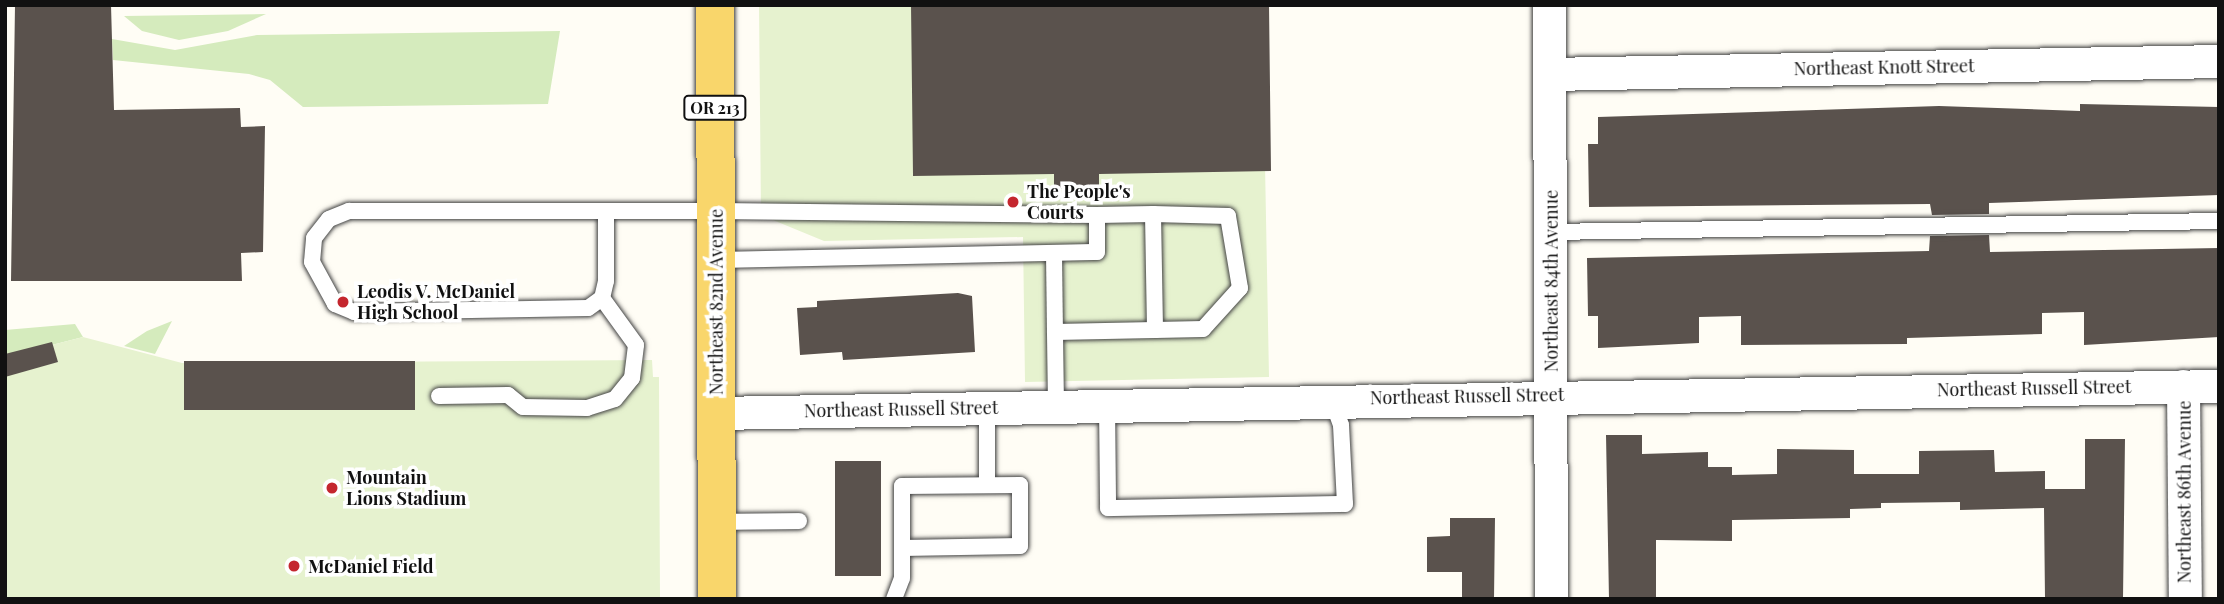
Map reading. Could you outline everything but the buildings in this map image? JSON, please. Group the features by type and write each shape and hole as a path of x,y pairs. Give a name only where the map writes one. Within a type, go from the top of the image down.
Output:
{"main road":[{"name":"Northeast 82nd Avenue","path":"715,5 717,599"}],"street":[{"name":"Northeast 84th Avenue","path":"1549,5 1551,599"},
{"name":"Northeast Knott Street","path":"1549,74 2219,61"},
{"name":"Northeast 86th Avenue","path":"2183,386 2185,599"},
{"name":"Northeast Russell Street","path":"716,413 1551,394 2219,386"}],"lane":[{"path":"602,298 572,310 354,312 335,304 312,262 314,238 329,219 349,211 1228,216 1240,288 1203,329 1055,332"},
{"path":"439,396 508,395 523,407 574,408 615,399 632,378 636,345 602,298 606,211"},
{"path":"1153,214 1155,330"},
{"path":"715,260 1097,252 1097,215"},
{"path":"1550,232 2219,221"},
{"path":"1054,253 1056,405"},
{"path":"1107,404 1108,508 1345,504 1341,425 1332,399"},
{"path":"987,408 988,485"},
{"path":"894,599 902,578 902,548 902,486 1020,485 1020,546 902,548"},
{"path":"716,522 799,521"}],"green space":[{"name":"The People's Courts","path":"759,5 1262,5 1269,377 1025,382 1023,237 824,241 761,215"},
{"path":"266,14 228,31 179,40 142,31 124,16"},
{"path":"560,31 548,104 303,107 270,80 249,74 113,60 112,39 175,50 257,35"},
{"path":"172,321 155,354 124,346 147,331"},
{"path":"75,324 83,337 5,357 5,330"},
{"name":"Mountain Lions Stadium","path":"83,337 182,363 652,360 653,377 659,377 660,599 5,599 5,357"}],"place":[{"name":"The People's Courts","path":"1013,202"},
{"name":"Leodis V. McDaniel High School","path":"343,302"},
{"name":"Mountain Lions Stadium","path":"332,488"},
{"name":"McDaniel Field","path":"294,566"}]}
